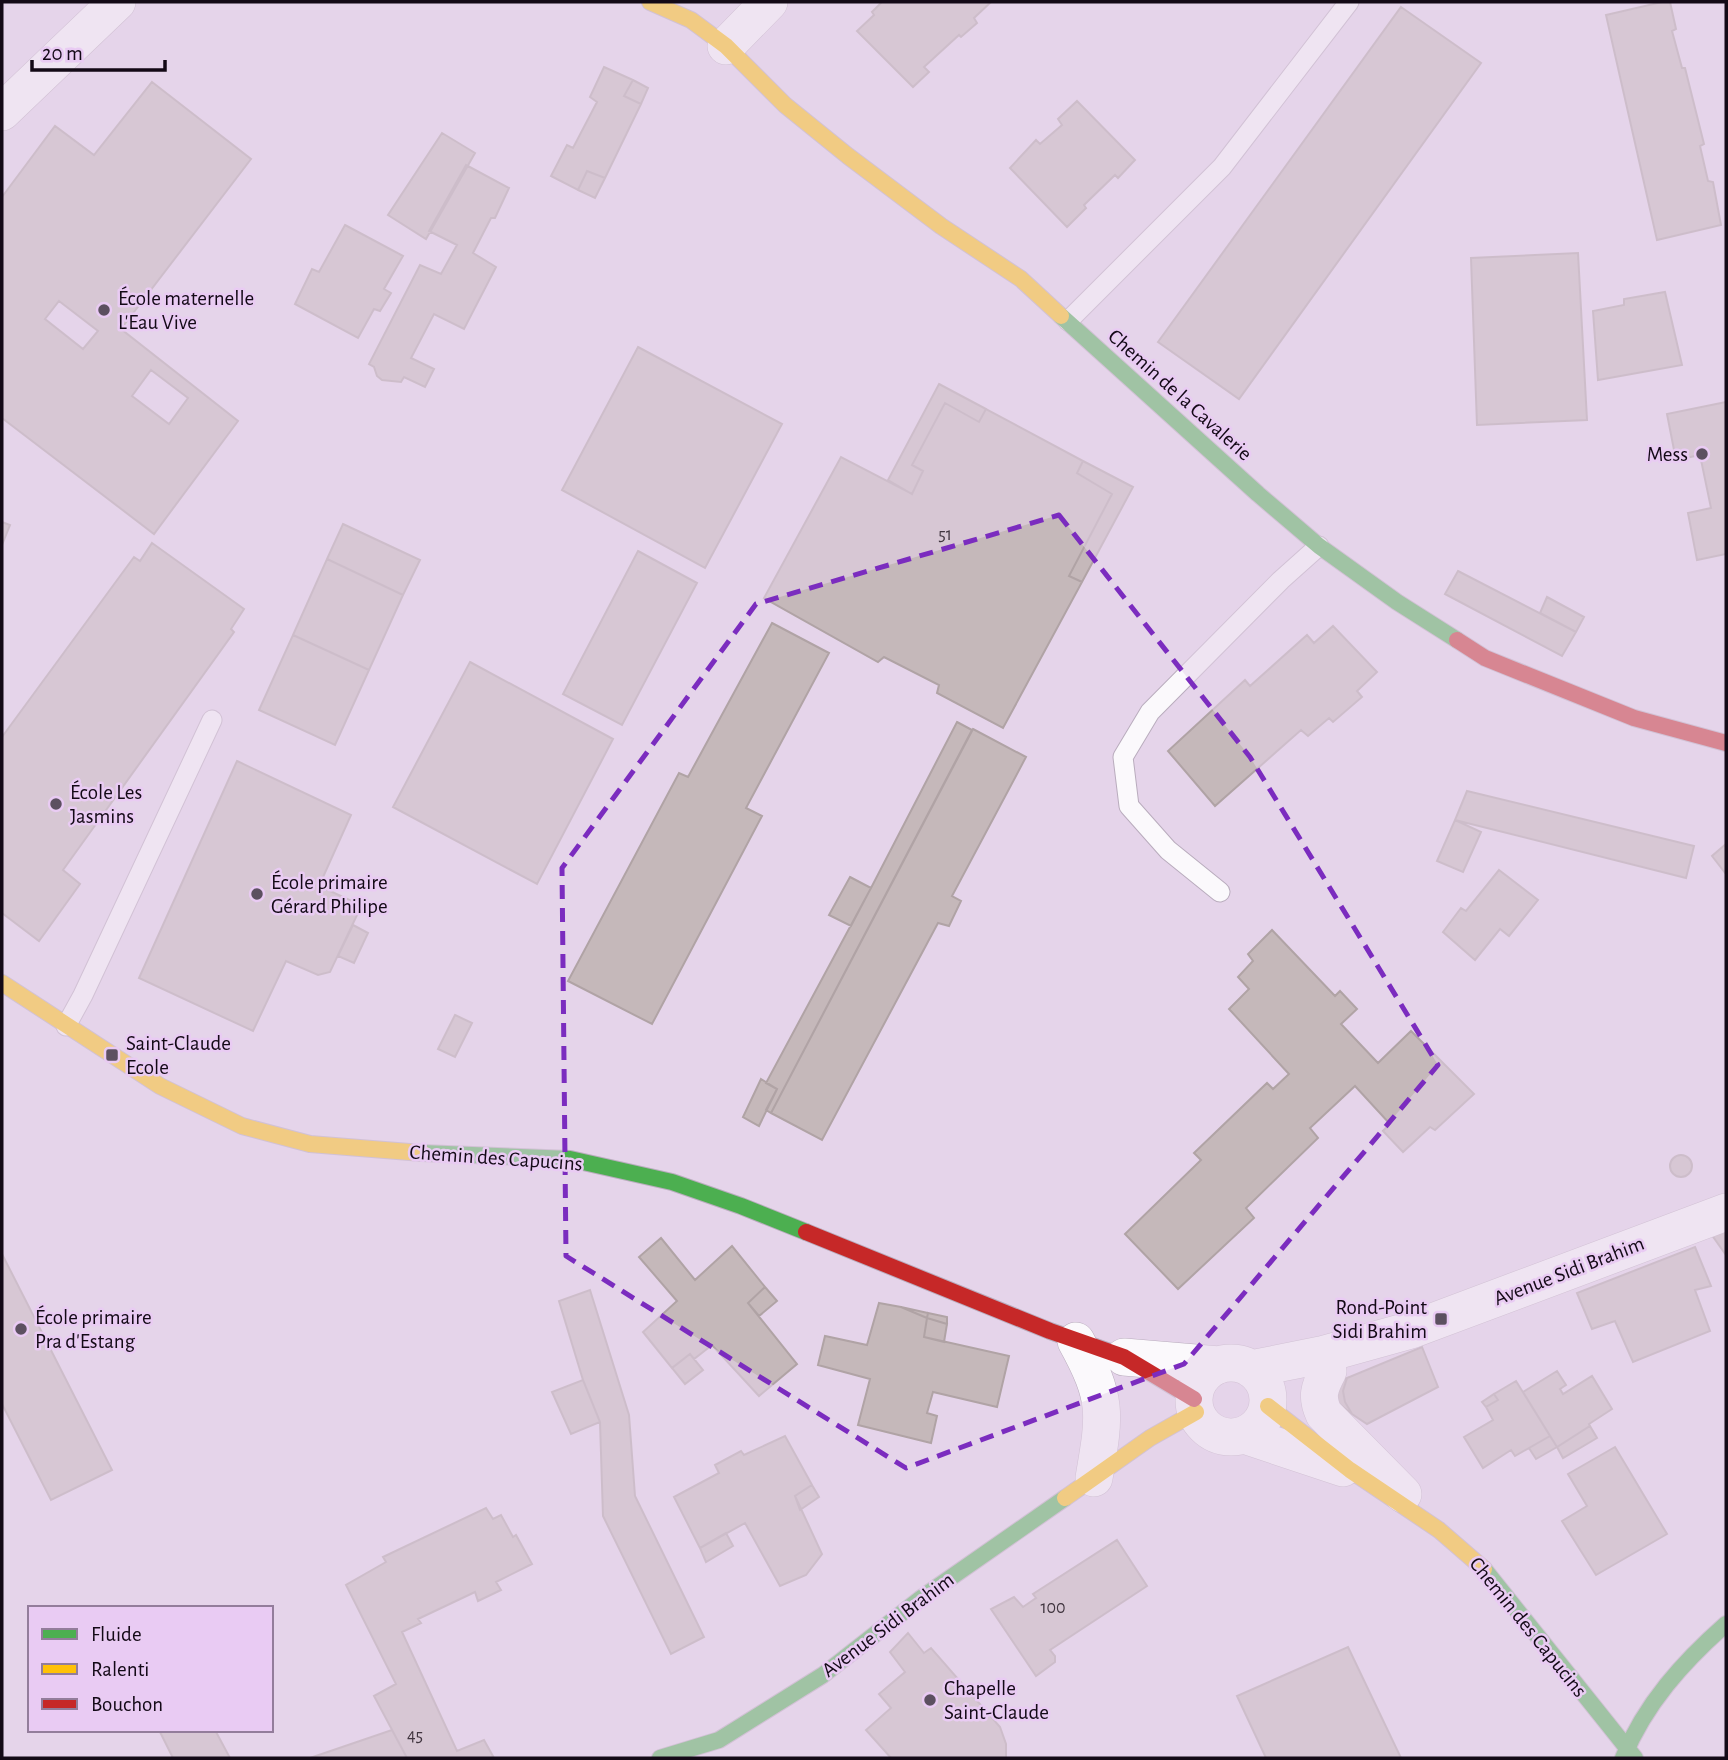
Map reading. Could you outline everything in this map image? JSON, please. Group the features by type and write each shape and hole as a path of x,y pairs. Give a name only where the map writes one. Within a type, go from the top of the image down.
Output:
{"street":[{"path":"2,112 117,2"},
{"name":"Chemin de la Cavalerie","path":"650,2 691,19 726,46 785,105 838,147 941,226 1021,279 1258,494 1319,546 1397,602 1485,658 1634,718 1726,743"},
{"path":"726,46 769,2"},
{"name":"Chemin des Capucins","path":"2,983 159,1086 242,1126 310,1144 388,1152 570,1159 672,1182 741,1206 1124,1357 1252,1384 1350,1470 1438,1530 1491,1574 1628,1755"},
{"name":"Avenue Sidi Brahim","path":"1252,1384 1321,1355 1411,1330 1726,1212"},
{"name":"Avenue Sidi Brahim","path":"1252,1384 1328,1371 1411,1330"},
{"path":"1076,1340 1093,1372 1103,1412 1099,1474"},
{"name":"Chemin des Capucins","path":"1124,1357 1212,1419 1350,1470"},
{"path":"1209,1370 1252,1384 1263,1418 1255,1428 1212,1419 1201,1378 1209,1370"},
{"path":"1328,1371 1319,1388 1318,1401 1324,1414 1438,1530"},
{"name":"Avenue Sidi Brahim","path":"660,1758 719,1740 823,1675 920,1599 1099,1474 1156,1449 1212,1419"},
{"path":"1628,1755 1654,1702 1726,1624"}],"lane":[{"path":"1068,321 1222,167 1349,2"},
{"path":"1220,892 1168,850 1129,806 1123,757 1150,712 1281,580 1319,546"},
{"path":"66,1026 212,720"}],"highlighted area":[{"path":"1059,515 1250,757 1438,1065 1184,1364 906,1468 566,1256 562,868 756,604"}],"building":[{"path":"882,2 991,2 974,18 977,23 961,37 959,35 924,67 929,72 913,87 857,31 874,15 872,12"},
{"path":"1670,2 1676,29 1672,31 1682,68 1685,68 1704,144 1700,146 1708,181 1713,182 1721,225 1657,240 1606,15"},
{"path":"1401,7 1481,63 1239,399 1158,342"},
{"path":"604,67 633,80 624,96 641,104 605,178 587,171 578,190 551,176 567,145 573,148 597,102 590,97"},
{"path":"633,80 648,88 641,104 624,96"},
{"name":"École maternelle L'Eau Vive","path":"152,82 251,159 121,329 238,421 154,534 2,418 2,197 55,126 94,155","holes":["59,301 98,331 83,349 45,319","151,370 188,398 169,424 132,396"]},
{"path":"1077,101 1135,160 1118,178 1115,175 1084,205 1086,208 1067,227 1010,168 1036,140 1040,144 1062,125 1058,119"},
{"path":"442,133 475,153 426,239 388,215"},
{"path":"466,165 509,188 495,218 491,218 473,253 496,267 464,329 434,314 411,358 434,369 425,387 404,377 401,382 382,380 369,364 420,265 441,274 457,245 429,231"},
{"path":"587,171 605,178 595,198 578,190"},
{"path":"345,225 403,256 384,289 391,293 380,311 374,309 358,338 295,304 312,269 319,272"},
{"path":"1578,253 1587,420 1477,425 1471,258"},
{"path":"1665,292 1682,365 1598,380 1593,311 1624,305 1624,299"},
{"path":"638,347 782,424 705,568 562,490"},
{"path":"939,384 986,409 979,422 945,403 912,465 923,471 912,494 888,480"},
{"path":"1726,402 1726,554 1697,560 1688,513 1711,508 1700,455 1676,460 1667,414"},
{"path":"945,403 979,422 986,409 1083,461 1077,473 1112,494 1069,576 1082,582 1003,728 937,693 939,685 884,657 878,662 764,598 841,457 912,494 923,471 912,465"},
{"path":"1083,461 1133,487 1082,582 1069,576 1112,494 1077,473"},
{"path":"2,522 10,525 2,545"},
{"path":"343,524 420,560 403,595 327,559"},
{"name":"École Les Jasmins","path":"152,543 244,609 231,629 234,632 63,870 80,884 39,941 2,913 2,737 134,557 140,561"},
{"path":"638,551 697,583 622,725 563,694"},
{"path":"327,559 403,595 369,670 293,635"},
{"path":"1458,571 1576,632 1562,656 1445,594"},
{"path":"1547,597 1584,617 1576,632 1540,613"},
{"path":"772,623 829,653 746,808 762,816 652,1024 568,981 679,773 688,777"},
{"path":"1333,626 1377,672 1357,691 1362,697 1333,722 1329,718 1308,736 1301,730 1215,806 1168,751 1245,680 1250,686 1307,635 1314,643"},
{"path":"293,635 369,670 335,745 259,710"},
{"path":"470,662 613,739 537,884 393,807"},
{"path":"957,722 972,730 771,1113 766,1110 777,1089 766,1083"},
{"path":"973,729 1026,757 952,896 961,901 949,926 938,923 822,1140 771,1113"},
{"name":"École primaire Gérard Philipe","path":"237,761 351,815 319,886 354,902 358,913 330,972 318,975 286,961 253,1031 139,978"},
{"path":"1467,791 1694,846 1686,878 1455,820"},
{"path":"1455,820 1481,832 1463,872 1437,861"},
{"path":"1726,844 1726,874 1712,856"},
{"path":"1499,870 1538,900 1509,936 1500,929 1475,960 1443,932 1461,908 1466,911"},
{"path":"850,877 871,888 851,926 829,915"},
{"path":"353,925 368,933 354,963 338,956"},
{"path":"1272,930 1335,996 1340,991 1357,1009 1341,1024 1378,1063 1411,1031 1474,1094 1435,1130 1430,1127 1403,1152 1383,1131 1390,1124 1355,1086 1310,1128 1318,1138 1246,1208 1254,1218 1178,1289 1125,1234 1201,1160 1194,1153 1267,1083 1273,1089 1289,1074 1229,1009 1249,989 1238,977 1253,961 1248,954"},
{"path":"455,1015 472,1023 455,1057 438,1049"},
{"path":"761,1079 777,1089 759,1126 743,1117"},
{"path":"1681,1155 1691,1162 1692,1166 1685,1176 1681,1177 1671,1170 1670,1166 1677,1156"},
{"path":"1726,1225 1726,1255 1709,1231"},
{"path":"661,1238 695,1280 732,1246 765,1287 748,1303 797,1364 759,1396 712,1345 694,1359 690,1354 672,1368 643,1332 677,1301 639,1257"},
{"path":"1695,1247 1711,1286 1695,1290 1710,1331 1633,1362 1615,1321 1592,1329 1577,1293"},
{"name":"École primaire Pra d'Estang","path":"2,1254 112,1470 51,1500 2,1404"},
{"path":"765,1287 777,1301 759,1316 748,1303"},
{"path":"590,1290 629,1415 635,1496 704,1637 671,1654 603,1516 600,1422 583,1380 559,1301"},
{"path":"879,1303 901,1307 927,1318 924,1337 1009,1356 997,1407 933,1392 927,1413 937,1416 931,1443 858,1425 870,1379 818,1365 825,1336 867,1345"},
{"path":"901,1307 928,1313 927,1318"},
{"path":"928,1313 947,1317 947,1324 927,1318"},
{"path":"927,1318 947,1324 944,1342 924,1337"},
{"path":"1422,1347 1438,1387 1367,1424 1352,1414 1345,1402 1343,1391 1347,1378"},
{"path":"690,1354 703,1370 685,1384 672,1368"},
{"path":"1557,1371 1566,1385 1560,1389 1563,1394 1592,1376 1612,1409 1557,1447 1523,1392"},
{"path":"1347,1378 1343,1391 1345,1402 1352,1414 1326,1394 1327,1386"},
{"path":"583,1380 600,1422 571,1434 552,1392"},
{"path":"1516,1381 1550,1436 1515,1456 1511,1450 1483,1468 1464,1437 1493,1420 1486,1407 1498,1400 1494,1394"},
{"path":"1494,1394 1498,1400 1486,1407 1482,1402"},
{"path":"1590,1426 1597,1438 1563,1458 1557,1447"},
{"path":"785,1436 812,1485 795,1496 822,1554 806,1575 780,1586 745,1523 700,1548 674,1497 719,1473 715,1465 741,1451 744,1455"},
{"path":"1550,1436 1557,1447 1536,1459 1529,1448"},
{"path":"1615,1447 1667,1534 1596,1575 1562,1521 1587,1506 1568,1474"},
{"path":"812,1485 819,1497 800,1510 795,1496"},
{"path":"486,1508 493,1519 501,1515 532,1564 496,1582 501,1590 478,1601 475,1592 418,1619 421,1623 402,1632 457,1751 484,1740 494,1758 407,1758 374,1696 396,1684 346,1585 386,1562 383,1557"},
{"path":"726,1533 733,1546 706,1562 700,1548"},
{"path":"1117,1540 1147,1586 1050,1650 1055,1656 1055,1662 1036,1676 991,1609 1014,1597 1023,1607 1036,1598 1033,1594"},
{"name":"Chapelle Saint-Claude","path":"908,1633 924,1653 931,1648 1000,1727 1006,1744 1006,1758 891,1758 866,1730 891,1708 879,1694 905,1672 890,1652"},
{"path":"1348,1647 1401,1758 1266,1758 1237,1696"},
{"path":"392,1730 407,1758 310,1758"},
{"path":"160,1732 216,1732 230,1758 173,1758"}],"traffic: fast":[{"path":"1061,316 1319,546 1397,602 1457,640"},
{"path":"422,1153 570,1159 672,1182 806,1232"},
{"path":"660,1758 719,1740 823,1675 920,1599 1065,1498"},
{"path":"1484,1569 1635,1758"},
{"path":"1623,1758 1642,1720 1667,1685 1695,1653 1726,1624"}],"traffic: slow":[{"path":"650,2 691,20 726,46 785,105 848,156 941,226 1021,279 1061,316"},
{"path":"2,983 160,1086 242,1126 310,1144 422,1153"},
{"path":"1268,1406 1350,1470 1439,1530 1484,1569"},
{"path":"1065,1498 1150,1438 1196,1412"}],"traffic: jam":[{"path":"1457,640 1485,658 1634,718 1726,743"},
{"path":"806,1232 1050,1331 1124,1357 1194,1399"}],"place":[{"name":"École maternelle L'Eau Vive","path":"104,310"},
{"name":"Mess","path":"1702,454"},
{"name":"École Les Jasmins","path":"56,804"},
{"name":"École primaire Gérard Philipe","path":"257,894"},
{"name":"Saint-Claude Ecole","path":"112,1055"},
{"name":"Rond-Point Sidi Brahim","path":"1441,1319"},
{"name":"École primaire Pra d'Estang","path":"21,1329"},
{"name":"Chapelle Saint-Claude","path":"930,1700"}]}
